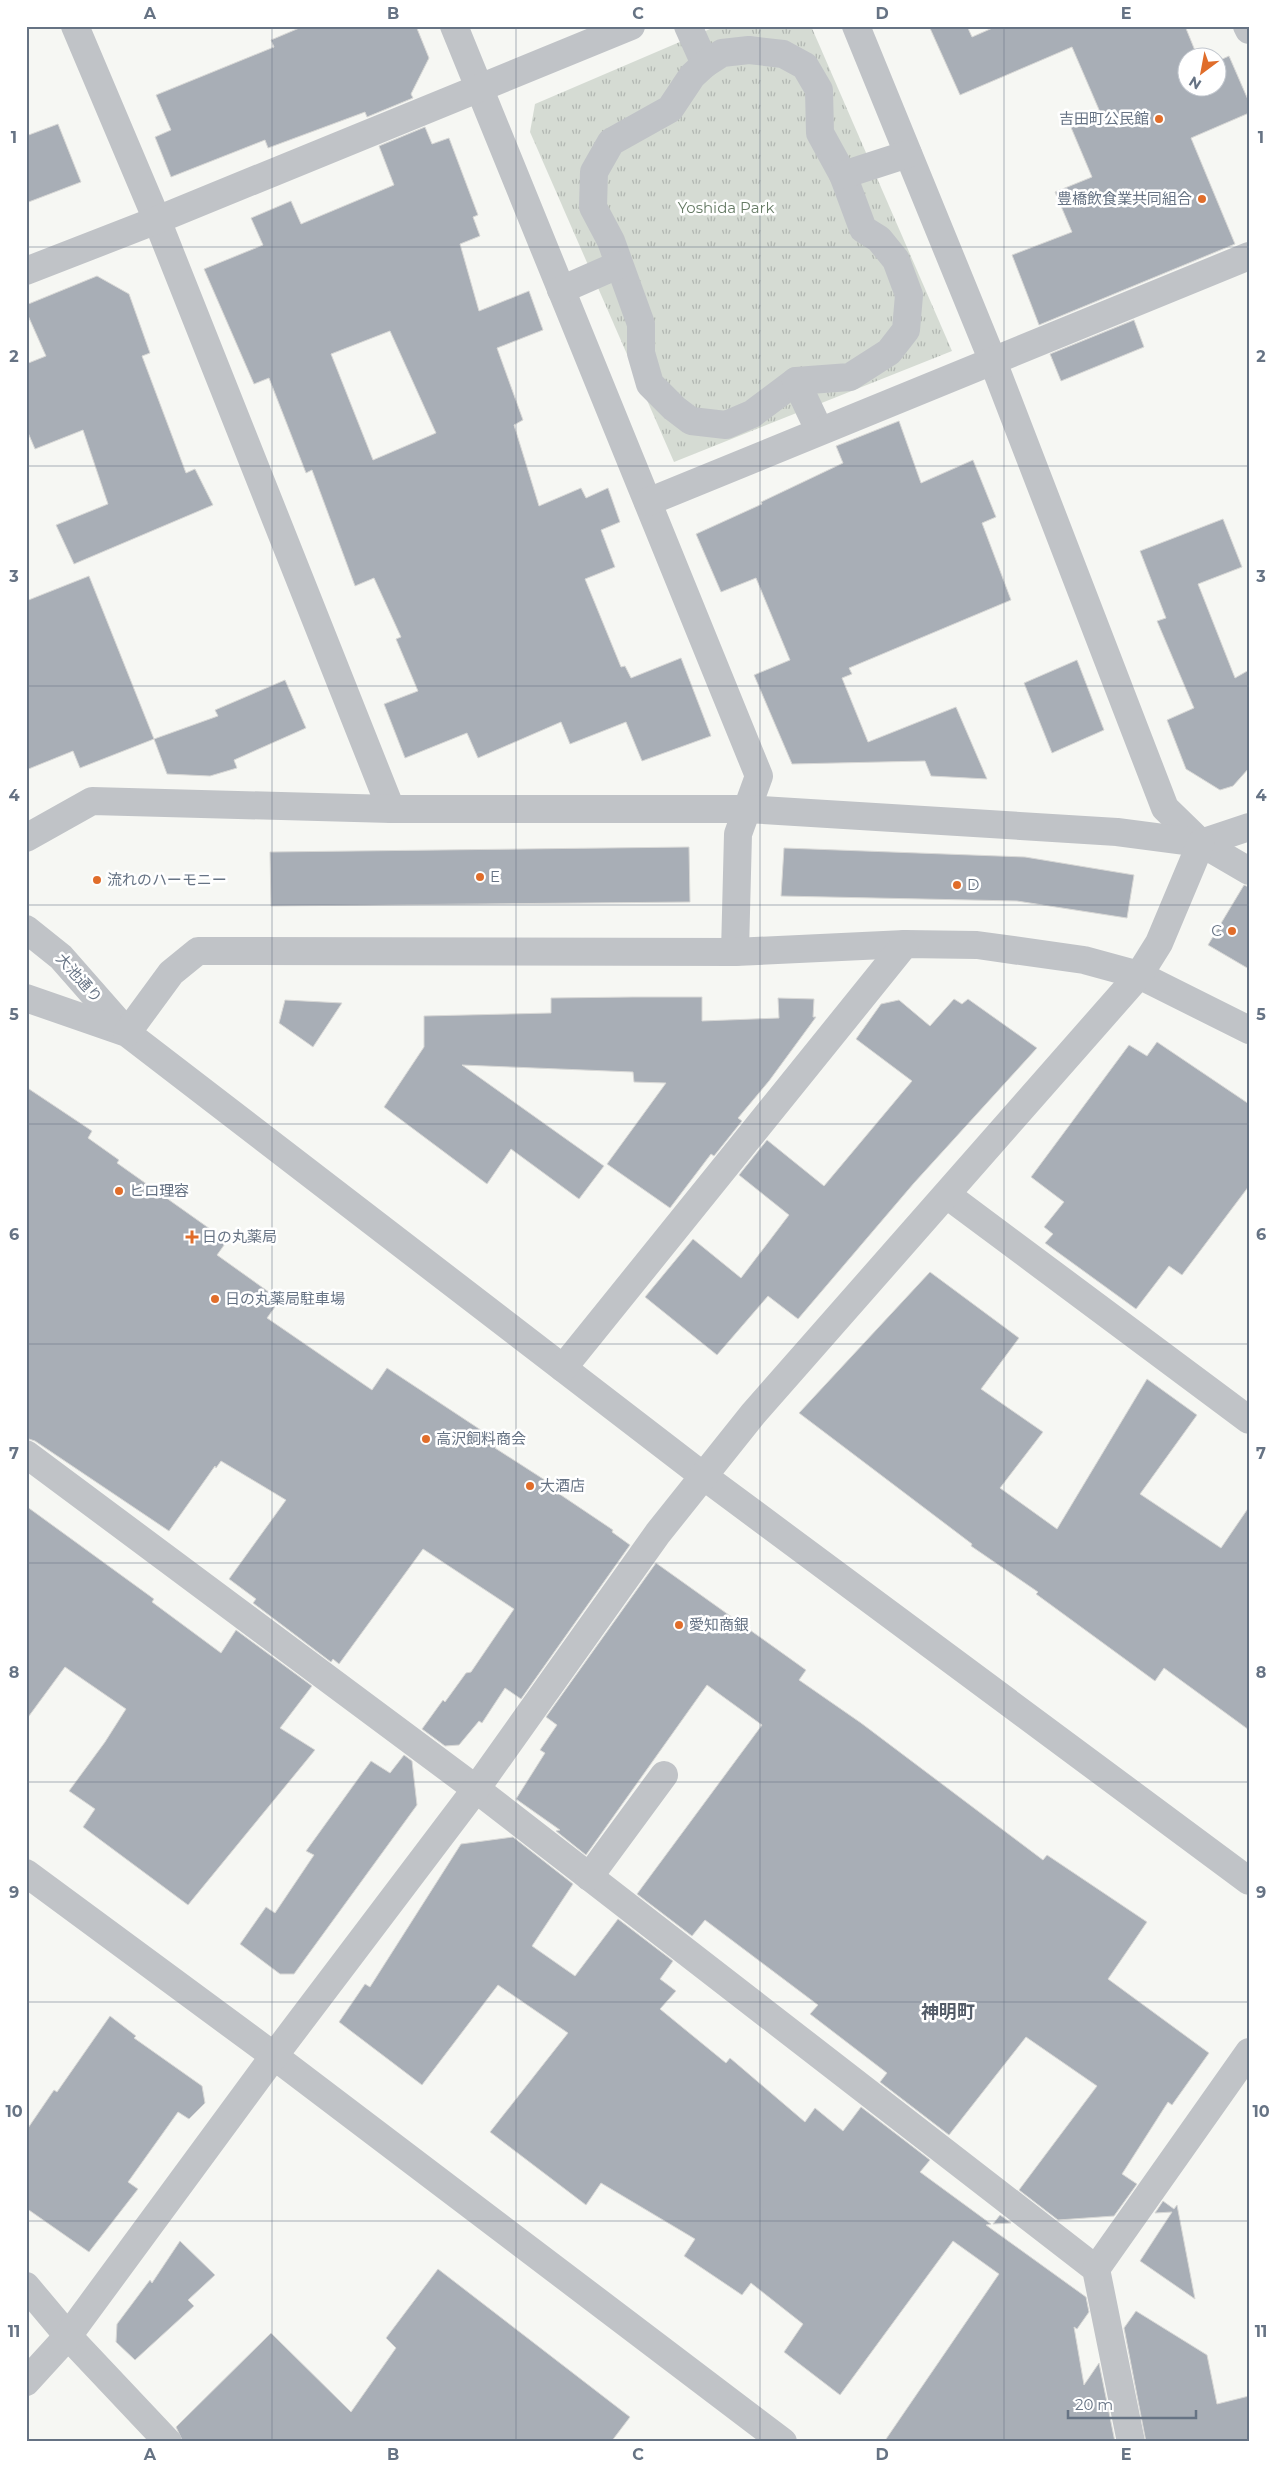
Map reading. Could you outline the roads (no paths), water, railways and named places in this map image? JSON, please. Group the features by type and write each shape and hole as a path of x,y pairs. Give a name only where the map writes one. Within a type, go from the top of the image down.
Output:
{"street":[{"path":"75,26 157,220 391,809"},
{"path":"454,26 758,776 738,834 735,952"},
{"path":"26,271 157,220 631,26"},
{"path":"688,26 705,64"},
{"path":"856,26 992,359 1165,808 1201,843 1249,871"},
{"path":"1247,26 1249,30"},
{"path":"749,50 783,54 805,66 819,90 820,134 843,175 863,229 878,239 896,260 909,295 906,330 889,352 850,377 796,381 752,414 726,425 691,421 674,408 650,384 641,353 641,324 618,265 611,241 593,207 594,172 611,142 670,109 692,76 705,64 722,53 749,50"},
{"path":"843,175 908,154"},
{"path":"648,502 992,359 1249,256"},
{"path":"561,290 618,265"},
{"path":"796,381 819,430"},
{"path":"26,838 92,801 391,809 747,809 1109,831 1201,843 1249,827"},
{"path":"26,2382 68,2336 274,2056 476,1789 658,1533 702,1475 753,1414 1139,975 1159,943 1201,843"},
{"name":"大池通り","path":"26,929 61,956 127,1033"},
{"path":"562,1368 905,944"},
{"path":"127,1033 171,973 198,950 735,952 905,944 977,945 1084,960 1139,975 1249,1030"},
{"path":"26,998 127,1033 702,1475 1249,1881"},
{"path":"947,1195 1249,1420"},
{"path":"26,1454 476,1789 1096,2269 1131,2442"},
{"path":"589,1877 664,1775"},
{"path":"26,1873 274,2056 783,2442"},
{"path":"1096,2269 1249,2052"},
{"path":"26,2286 68,2336 168,2442"}],"place":[{"name":"吉田町公民館","path":"1159,119"},
{"name":"豊橋飲食業共同組合","path":"1202,199"},
{"name":"E","path":"480,877"},
{"name":"流れのハーモニー","path":"97,880"},
{"name":"D","path":"957,885"},
{"name":"C","path":"1232,931"},
{"name":"ヒロ理容","path":"119,1191"},
{"name":"日の丸薬局","path":"192,1237"},
{"name":"日の丸薬局駐車場","path":"215,1299"},
{"name":"高沢飼料商会","path":"426,1439"},
{"name":"大酒店","path":"530,1486"},
{"name":"愛知商銀","path":"679,1625"}],"district":[{"name":"神明町","path":"948,2012"}],"park label":[{"name":"Yoshida Park","path":"726,208"}]}
